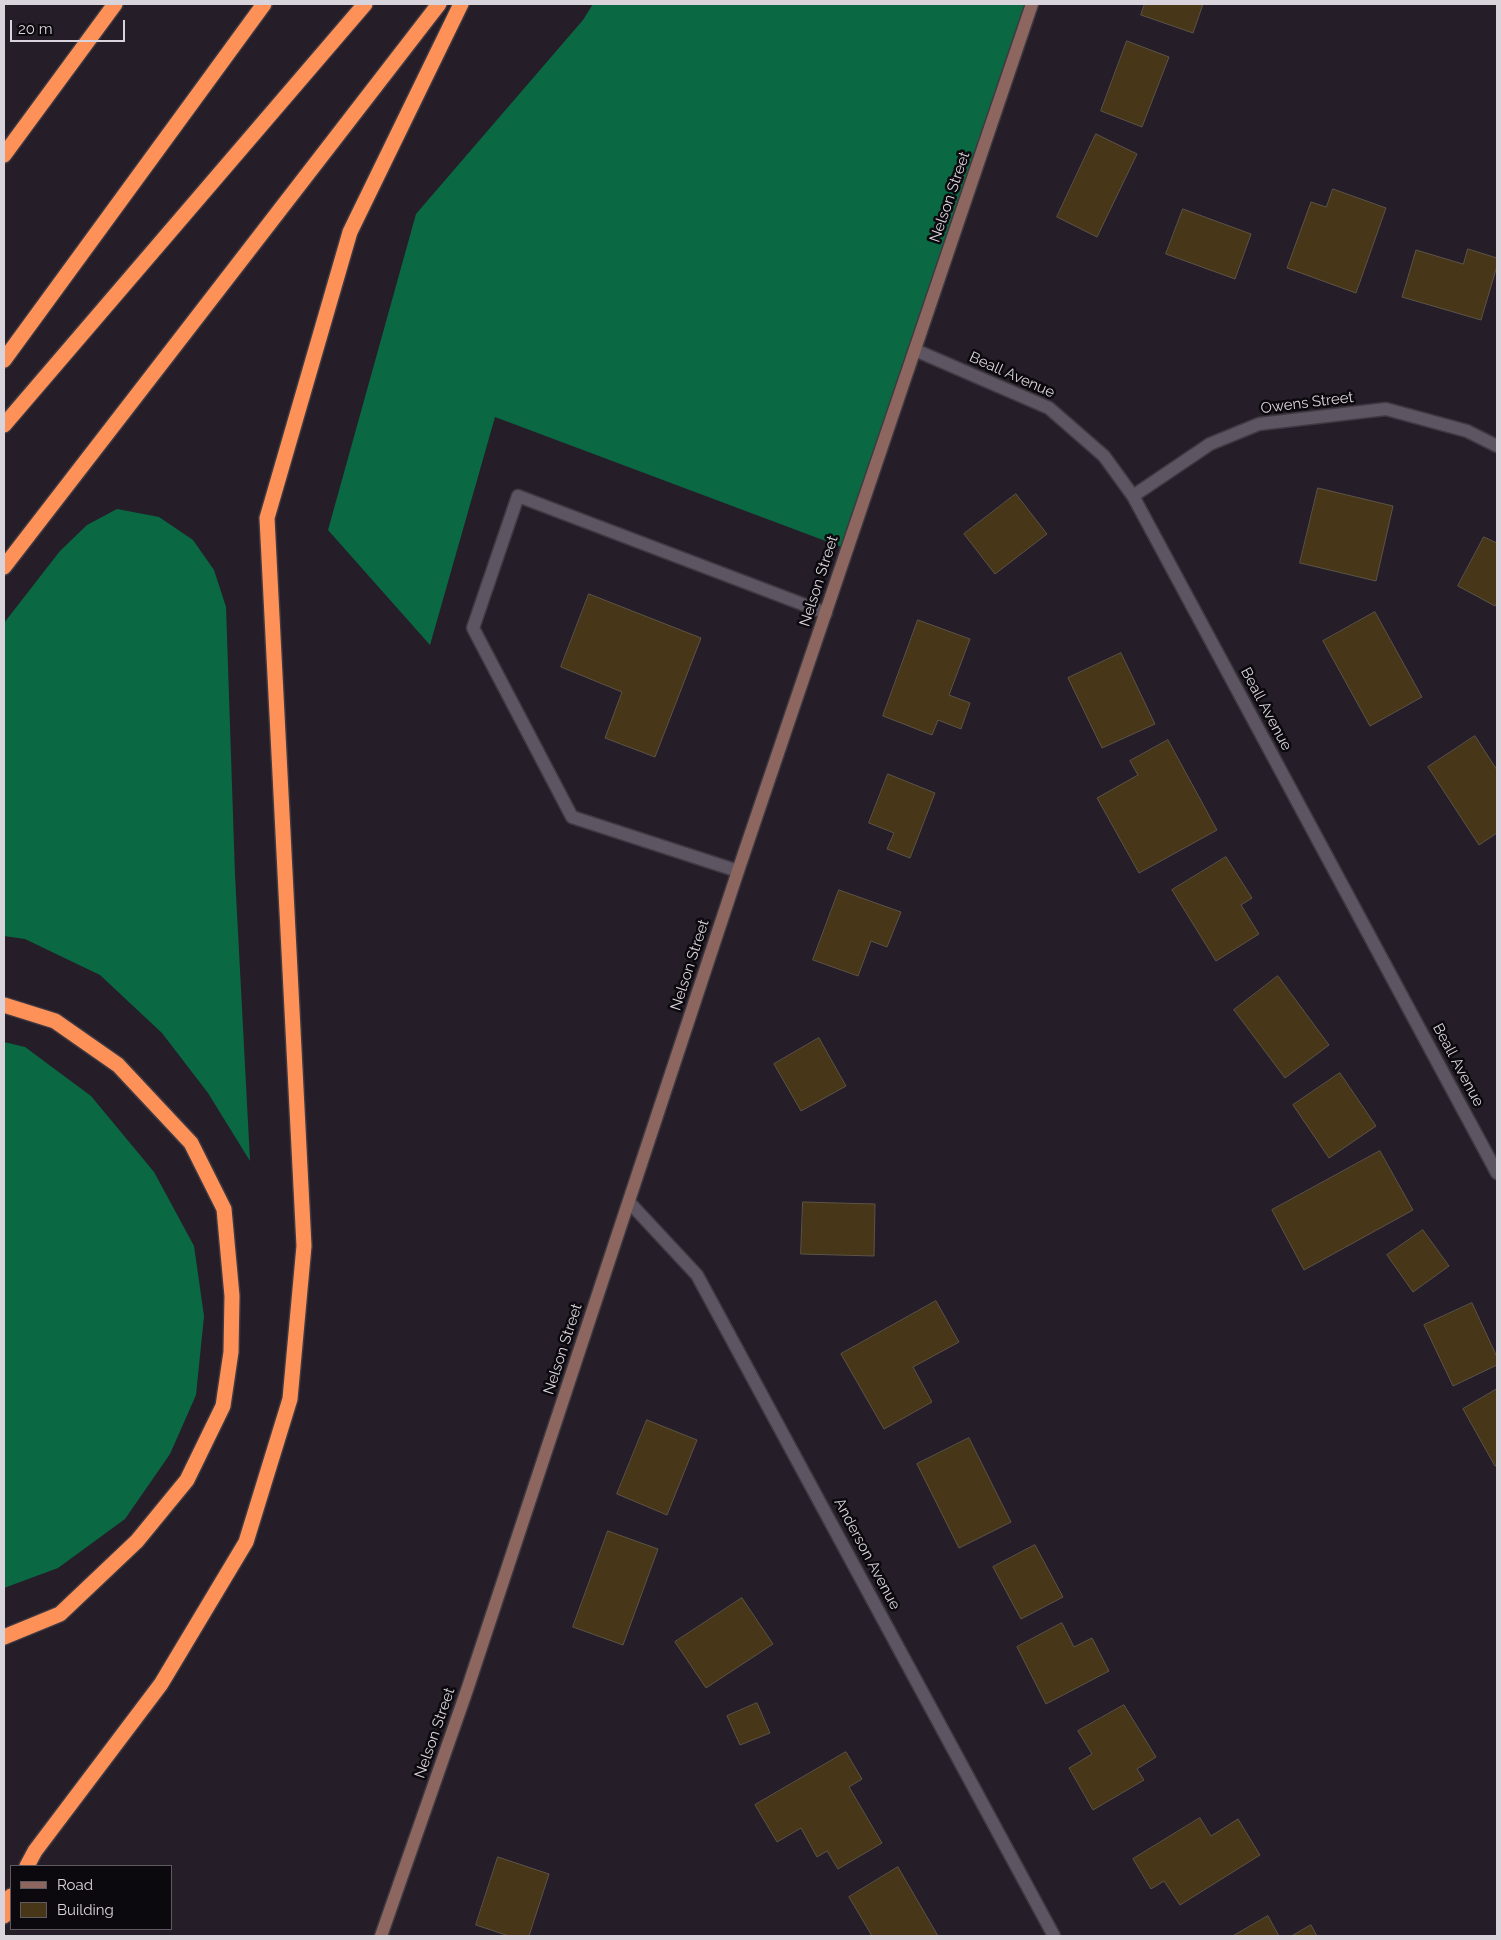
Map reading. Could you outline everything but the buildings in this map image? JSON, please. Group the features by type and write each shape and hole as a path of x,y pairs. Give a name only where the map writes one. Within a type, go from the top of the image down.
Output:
{"highway":[{"path":"4,155 115,4"},
{"path":"4,360 264,4"},
{"path":"4,425 365,4"},
{"path":"4,567 439,4"},
{"path":"28,1865 35,1850 161,1684 246,1542 290,1399 304,1246 267,518 350,232 461,4"},
{"path":"4,1004 55,1020 118,1065 191,1143 224,1210 232,1296 230,1352 223,1406 187,1480 137,1542 60,1614 4,1637"},
{"path":"4,1916 10,1899"}],"street":[{"name":"Nelson Street","path":"382,1936 467,1690 738,871 1032,4"},
{"name":"Beall Avenue","path":"915,350 1049,408 1104,456 1133,496 1497,1173"},
{"name":"Owens Street","path":"1133,496 1210,444 1259,424 1386,409 1467,431 1497,446"},
{"path":"738,871 572,817 472,628 518,496 826,613"},
{"name":"Anderson Avenue","path":"630,1202 697,1275 1054,1936"}],"green space":[{"path":"593,4 1032,4 847,549 495,417 430,645 328,530 416,214 583,20"},
{"path":"117,509 159,517 193,540 214,570 226,607 235,875 250,1161 208,1093 162,1033 100,975 25,939 4,936 4,623 60,551 87,525"},
{"path":"4,1042 25,1047 91,1096 154,1172 194,1246 204,1316 196,1395 170,1454 125,1519 58,1568 4,1588"}]}
